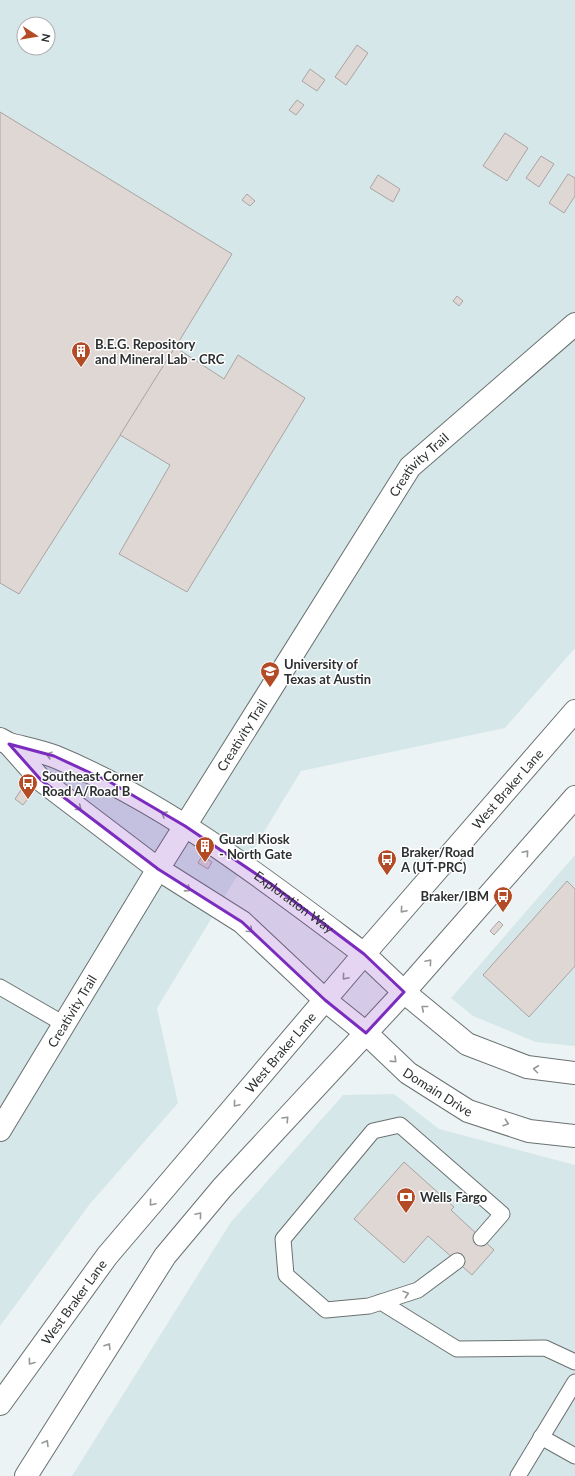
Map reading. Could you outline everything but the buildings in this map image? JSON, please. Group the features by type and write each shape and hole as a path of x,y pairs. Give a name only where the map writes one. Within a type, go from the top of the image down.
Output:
{"street":[{"name":"Creativity Trail","path":"0,1130 158,869 410,466 575,324"},
{"name":"West Braker Lane","path":"0,1404 107,1256 364,954 575,711"},
{"name":"Exploration Way","path":"4,741 59,758 110,782 185,826 255,872 364,954"},
{"name":"Exploration Way","path":"4,741 40,780 158,869 242,922 325,1000"},
{"path":"26,1476 165,1256 222,1188 404,992 430,960 575,797"},
{"path":"364,954 404,992 467,1044 527,1067 575,1073"},
{"name":"Domain Drive","path":"325,1000 366,1033 408,1073 468,1111 529,1131 575,1136"}],"lane":[{"path":"0,987 64,1024"},
{"path":"457,1261 418,1290 369,1306 326,1310 286,1275 283,1239 373,1131 400,1125 502,1214 481,1238"},
{"path":"382,1302 458,1349 545,1348 575,1362"},
{"path":"518,1476 575,1382"},
{"path":"541,1437 575,1456"}],"highlighted area":[{"path":"9,744 54,756 110,782 185,826 271,884 364,954 404,992 366,1033 325,1000 242,922 158,869 41,780"}],"shaded area":[{"name":"University of Texas at Austin","path":"0,0 575,0 575,648 505,728 301,771 157,1008 178,1103 89,1205 0,1326"},
{"path":"575,855 575,1046 536,1042 473,1016 451,998"},
{"path":"394,1094 439,1129 575,1165 575,1476 72,1476 231,1222 343,1095"}],"place":[{"name":"B.E.G. Repository and Mineral Lab - CRC","path":"81,368"},
{"name":"University of Texas at Austin","path":"270,688"},
{"name":"Southeast Corner Road A/Road B","path":"28,800"},
{"name":"Guard Kiosk - North Gate","path":"205,863"},
{"name":"Braker/Road A (UT-PRC)","path":"387,876"},
{"name":"Braker/IBM","path":"503,913"},
{"name":"Wells Fargo","path":"406,1214"}]}
